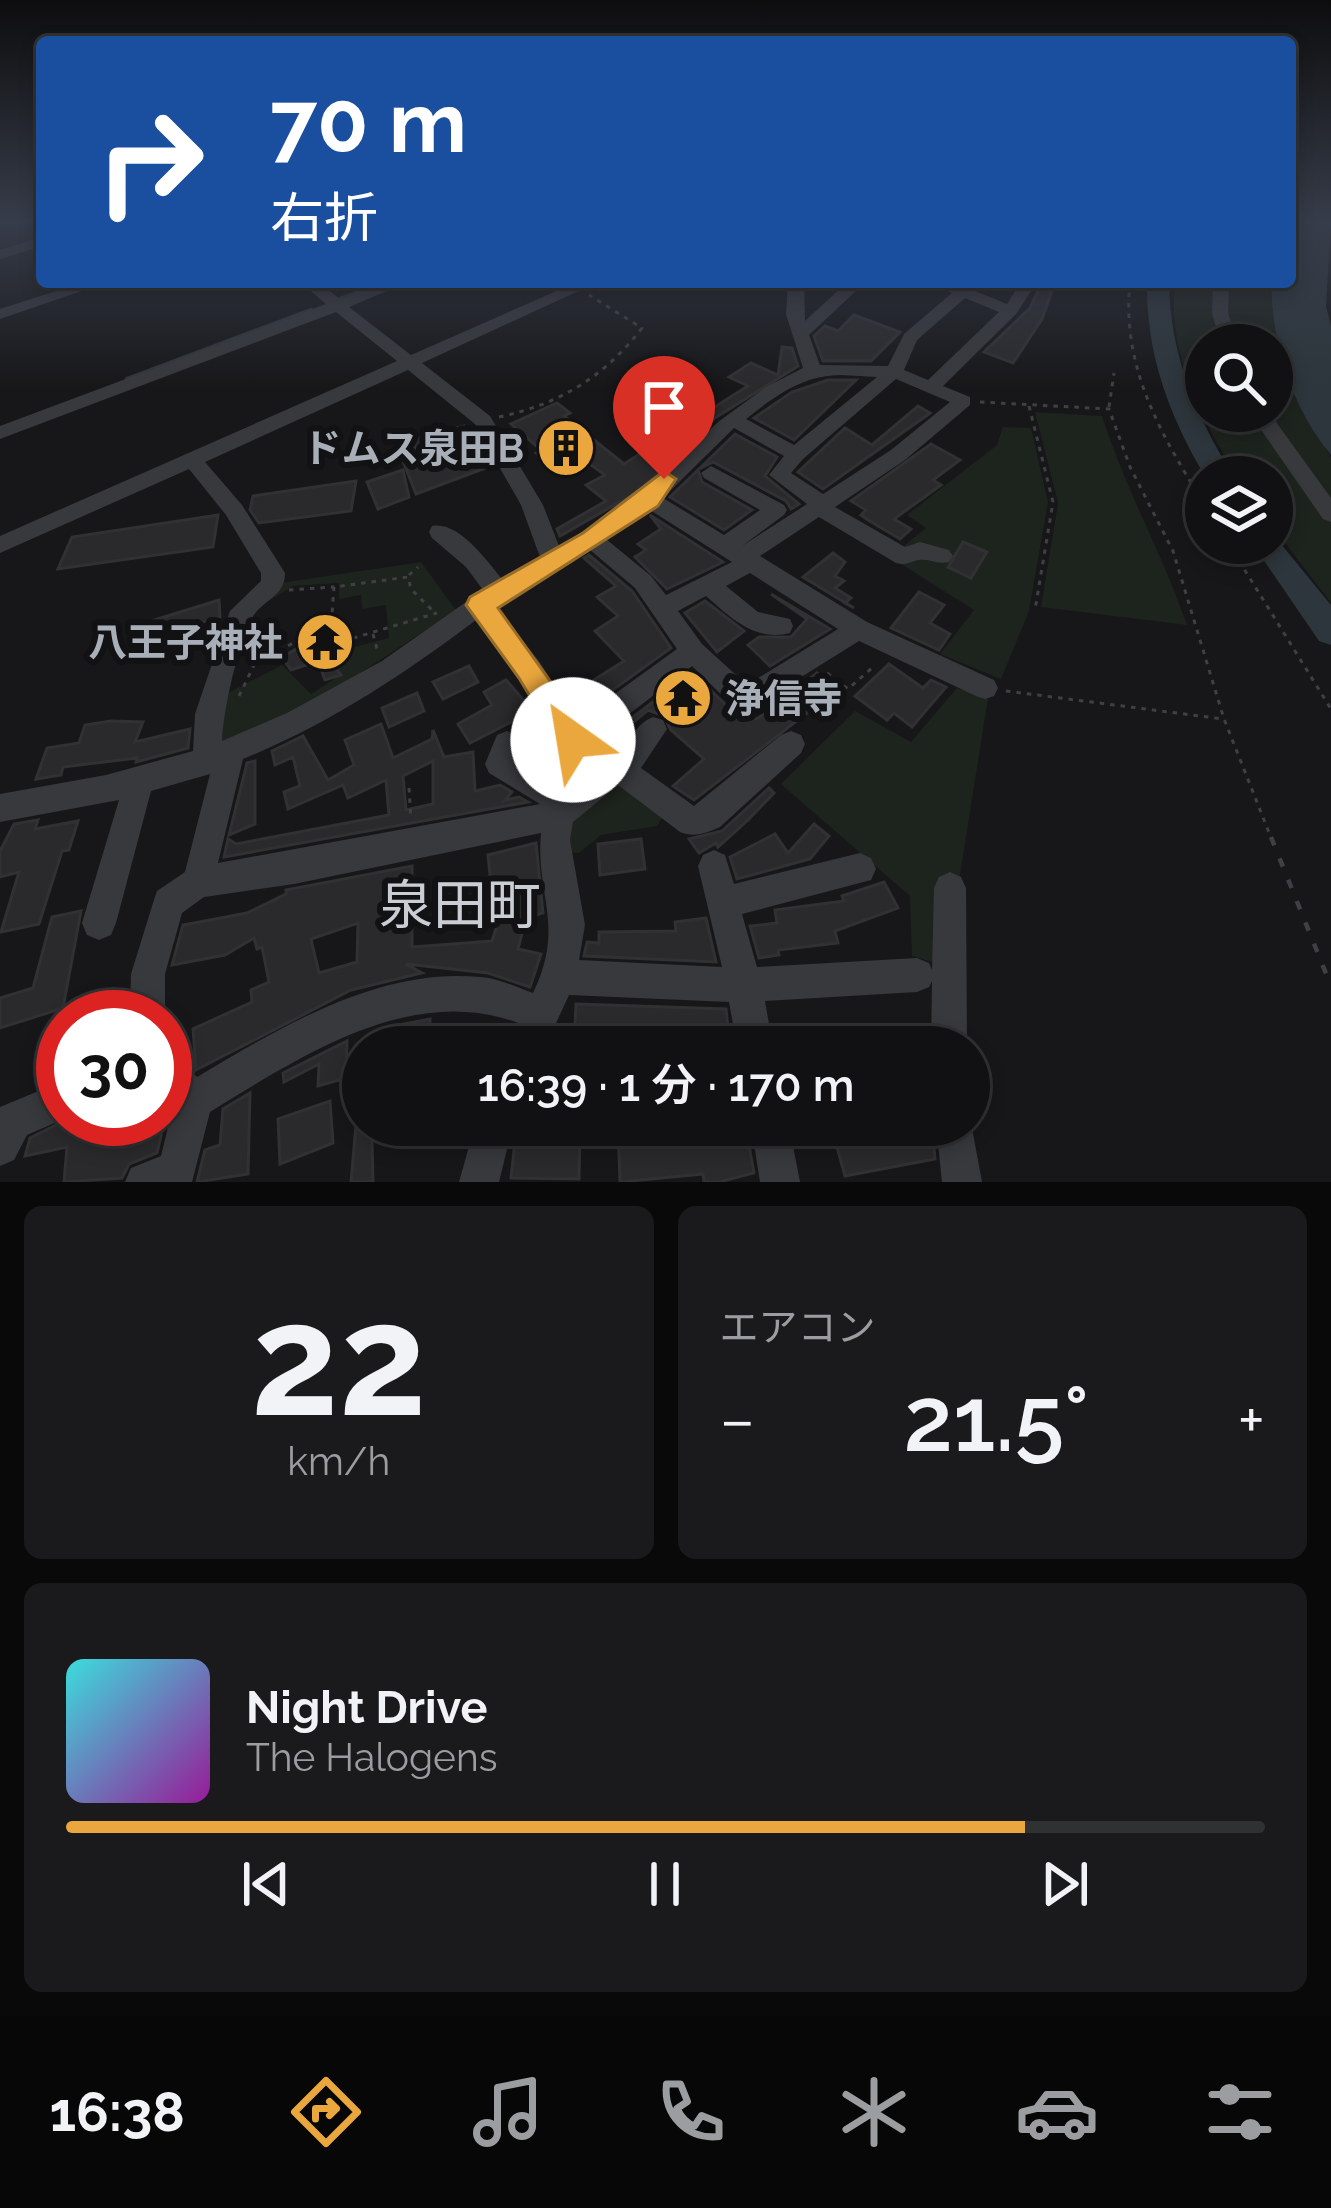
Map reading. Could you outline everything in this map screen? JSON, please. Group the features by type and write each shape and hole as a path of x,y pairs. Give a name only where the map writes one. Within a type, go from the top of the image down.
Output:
{"street":[{"path":"0,314 81,288"},
{"path":"316,288 483,420 532,505 554,563"},
{"path":"0,433 361,288"},
{"path":"0,422 380,288"},
{"path":"0,544 577,288"},
{"path":"796,288 799,335 813,371"},
{"path":"799,335 851,288"},
{"path":"941,556 920,550 904,557 780,481 796,454 894,373 910,338 959,288"},
{"path":"965,288 1010,310"},
{"path":"931,387 1010,310 1025,288"},
{"path":"1221,288 1223,324"},
{"path":"0,808 138,785 218,759 319,712 443,618 554,563 650,500 687,455 785,382 813,371 894,373 971,402"},
{"path":"741,554 823,508 971,402"},
{"path":"737,422 796,454"},
{"path":"1273,432 1331,514"},
{"path":"192,460 234,510 273,573 273,584 242,611 209,714 218,759 198,882"},
{"path":"661,608 709,585 776,511 711,473"},
{"path":"650,500 858,629 985,688"},
{"path":"440,532 474,561 489,599 573,740 555,840 568,925 559,977 536,1026"},
{"path":"592,540 643,582 693,651 745,700 858,629"},
{"path":"709,585 751,621 781,626"},
{"path":"573,740 693,651"},
{"path":"148,990 148,974 169,903 198,882 294,868 560,808 605,775 622,771 653,729"},
{"path":"507,743 499,764 560,808"},
{"path":"622,771 691,822 709,817 790,744"},
{"path":"99,923 138,785"},
{"path":"714,866 751,1026"},
{"path":"723,903 860,869"},
{"path":"950,888 950,1026"},
{"path":"559,977 744,985 917,975"},
{"path":"152,1181 177,1170 194,1100 300,1036 406,1000 483,994 528,1026"},
{"path":"0,1146 13,1121 36,1111"},
{"path":"479,1182 488,1146"},
{"path":"774,1146 780,1182"},
{"path":"958,1146 962,1182"}],"path":[{"path":"483,420 519,413 568,394 598,380 622,357 642,328 588,288"},
{"path":"1129,288 1125,308 1132,368 1185,468"},
{"path":"1114,373 1109,409 1130,467 1173,551 1224,719 1331,986"},
{"path":"971,402 1109,409"},
{"path":"1028,404 1053,502 1035,610"},
{"path":"1241,564 1331,710"},
{"path":"275,599 293,588 408,577 418,567"},
{"path":"408,577 411,589 443,618"},
{"path":"237,699 254,664 317,629 332,614 334,586"},
{"path":"317,629 340,642 443,618"},
{"path":"373,634 376,649"},
{"path":"340,642 344,661"},
{"path":"808,659 848,689 872,668"},
{"path":"985,688 1224,719"}],"shaded area":[{"path":"1296,277 1328,277 1331,455 1295,395 1293,324 1275,324 1272,288 1296,288"},
{"path":"1175,288 1270,288 1275,324 1185,324 1185,369"},
{"path":"1293,391 1331,458 1331,603 1293,553 1293,456 1225,456 1211,432 1293,432"},
{"path":"1035,412 1102,416 1187,625 1041,607 1058,503"},
{"path":"1003,427 1031,428 1048,502 1029,611 1001,679 940,654 974,610 890,557 926,528 907,515 997,445"},
{"path":"421,562 456,610 315,703 219,748 224,695 282,665 311,694 336,678 331,653 389,638 386,605 362,609 361,595 339,599 339,583 293,586 255,609 230,672 252,607 280,583"},
{"path":"957,688 988,698 959,881 960,970 912,956 910,896 781,784 855,711 911,742"},
{"path":"611,783 632,787 663,816 657,826 601,835 579,853 568,852 569,816"}],"building":[{"path":"1039,288 1053,288 1042,319 1013,363 984,352 1030,308"},
{"path":"854,315 900,332 871,361 823,361 814,336 825,326 838,331"},
{"path":"782,347 792,348 798,366 715,418 639,491 560,536 557,529 606,501 586,485 605,475 576,454 550,466 536,453 541,450 511,424 557,403 570,413 564,416 624,464 748,386 729,377 751,363 778,375"},
{"path":"828,380 856,380 794,440 754,418 792,392"},
{"path":"918,406 930,413 823,489 798,472 845,428 872,445"},
{"path":"464,426 491,466 416,494 400,453 415,447 410,440"},
{"path":"735,434 777,457 765,476 799,504 791,509 786,501 713,462 699,469"},
{"path":"931,444 960,460 933,480 941,485 894,519 911,529 900,539 861,515 866,510 851,501"},
{"path":"403,470 409,497 378,509 367,482"},
{"path":"698,470 702,482 752,510 724,530 670,497"},
{"path":"356,481 351,511 259,523 250,510 253,496"},
{"path":"218,515 213,547 58,569 72,537"},
{"path":"650,515 723,562 667,589 635,557 646,550 638,544 661,529"},
{"path":"963,542 987,552 971,578 948,567"},
{"path":"833,553 845,562 835,576 844,581 835,588 851,598 845,603 803,577"},
{"path":"589,555 632,591 671,648 578,715 567,697 624,661 595,631 618,616 597,597 616,586 584,558"},
{"path":"919,592 944,605 930,623 950,634 939,650 891,628"},
{"path":"771,594 830,629 770,666 748,645 759,637 791,637 807,619"},
{"path":"219,600 220,617 200,623 202,641 179,648 179,628 142,639 138,627 145,623"},
{"path":"705,601 744,631 717,652 685,613"},
{"path":"314,639 341,675 325,680 318,661 291,670 282,657"},
{"path":"889,664 923,688 931,680 946,687 912,727 894,713 887,720 855,696"},
{"path":"469,666 478,682 443,699 433,682"},
{"path":"692,672 732,711 757,719 817,673 838,689 694,800 673,786 704,759 671,730 664,716 648,710 606,745 602,741"},
{"path":"506,680 533,711 470,743 458,724 492,705 484,692"},
{"path":"417,693 424,711 389,727 382,708"},
{"path":"143,722 135,742 190,729 188,748 136,762 137,758 63,767 61,775 36,779 47,748 79,743 85,725"},
{"path":"381,724 393,758 432,739 433,730 444,757 473,752 475,791 500,785 512,792 505,800 519,797 528,802 224,857 228,839 236,844 389,815 386,780 348,798 343,785 288,809 284,792 300,786 293,757 275,765 272,751 303,736 328,780 354,765 345,740","holes":["433,761 433,804 406,810 403,776"]},
{"path":"542,725 554,742 536,765 521,756"},
{"path":"255,761 255,824 229,835 247,763"},
{"path":"769,788 774,793 748,820 718,847 716,843 699,853 689,839 722,831"},
{"path":"38,820 35,829 78,821 69,850 62,851 39,924 1,932 19,872 0,877 0,851 14,824"},
{"path":"814,824 829,836 810,859 737,879 730,857 775,834 788,853"},
{"path":"641,839 645,869 600,875 598,844"},
{"path":"536,843 543,913 526,918 518,949 541,954 530,987 488,973 406,964 422,973 351,990 196,1070 193,1029 252,1002 251,990 269,982 262,947 257,949 254,938 225,955 172,965 183,925 247,913 286,890 412,866 412,947 492,941 508,891 492,895 488,855","holes":["358,923 357,962 319,973 311,939"]},
{"path":"884,882 898,908 835,931 838,943 778,950 779,955 759,958 750,926 777,923 775,910 844,901 842,896"},
{"path":"81,911 66,990 36,990 36,1017 0,1028 0,998 33,988 52,917"},
{"path":"706,918 716,962 584,956 587,942 599,943 599,932 676,931 675,922"},
{"path":"576,1004 726,1009 728,1026 575,1026"},
{"path":"430,1019 430,1026 393,1026"},
{"path":"342,1044 342,1079 318,1086 319,1064 284,1082 283,1073"},
{"path":"250,1093 248,1174 197,1182 205,1150 220,1145 223,1109"},
{"path":"330,1101 333,1143 280,1164 278,1119"},
{"path":"36,1135 36,1146 159,1146 157,1153 129,1164 122,1178 64,1182 67,1147 25,1156 30,1138"},
{"path":"354,1146 372,1146 373,1182 351,1182"},
{"path":"514,1146 580,1146 579,1179 511,1178"},
{"path":"619,1146 749,1146 754,1173 719,1182 704,1182 703,1174 620,1182"},
{"path":"837,1146 934,1146 935,1159 845,1176"}],"waterway":[{"path":"335,301 369,288"},
{"path":"1158,288 1161,334 1173,384 1208,456"},
{"path":"127,379 311,310"},
{"path":"1283,564 1331,631"}],"place":[{"name":"ドムス泉田B","path":"566,448"},
{"name":"八王子神社","path":"325,642"},
{"name":"浄信寺","path":"683,698"}],"district":[{"name":"泉田町","path":"460,905"}],"route":[{"path":"573,740 530,669 479,605 592,540 650,500 664,479"}]}
